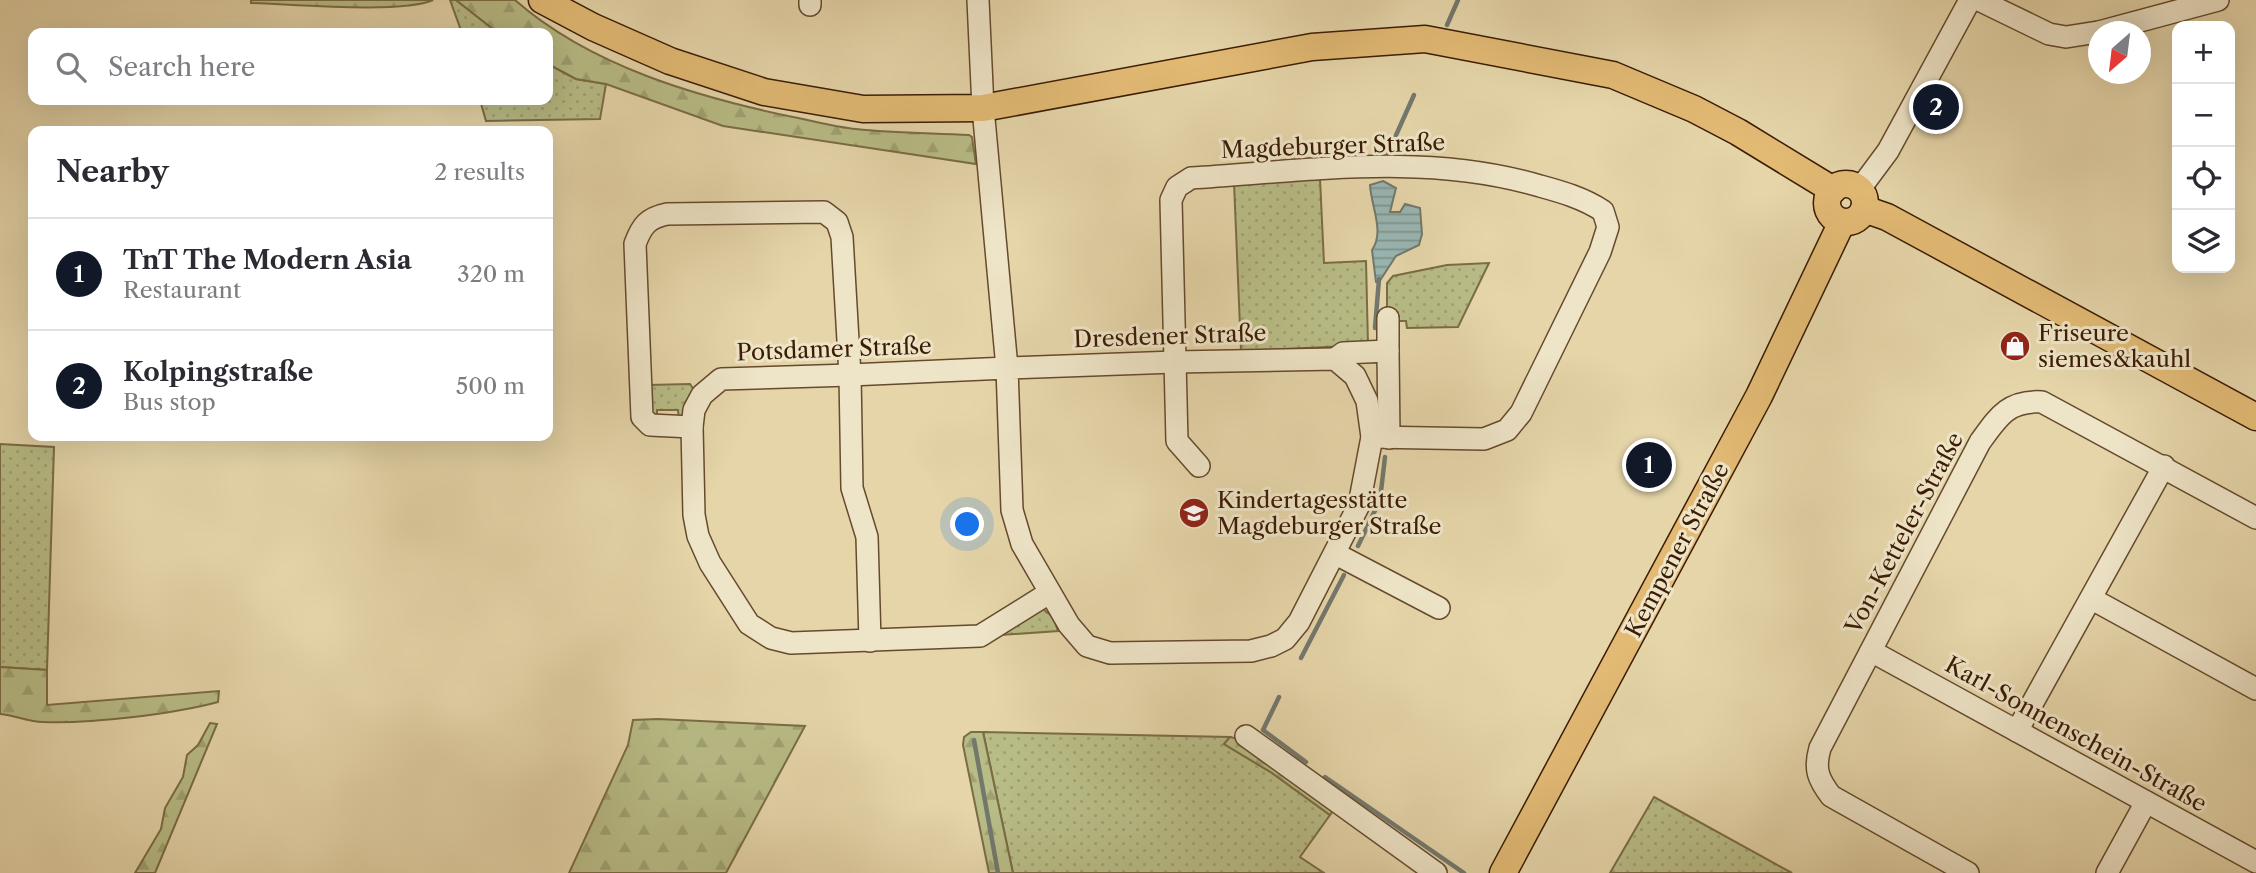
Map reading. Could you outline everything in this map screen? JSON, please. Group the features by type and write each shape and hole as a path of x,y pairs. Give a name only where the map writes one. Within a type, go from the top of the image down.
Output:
{"main road":[{"path":"542,0 593,27 670,61 764,92 863,109 983,108 1312,47 1425,39 1613,75 1694,109 1738,132 1833,190 1828,199 1828,209 1833,217 1855,207 1887,217 2256,417"},
{"name":"Kempener Straße","path":"1503,873 1759,396 1788,329 1855,207"}],"street":[{"path":"978,0 983,108 1007,369 1012,510 1022,544 1049,593 1087,646 1110,653 1251,650 1285,639 1299,622 1359,505 1380,438 1388,351 1388,318"},
{"name":"Kempener Straße","path":"1855,207 1970,0"},
{"path":"1979,0 2049,34 2066,37 2088,34"},
{"path":"2140,21 2218,0"},
{"name":"Magdeburger Straße","path":"1199,466 1177,441 1171,200 1178,187 1191,178 1402,165 1458,167 1585,199 1604,211 1608,227 1600,251 1521,413 1507,430 1484,439 1380,438"},
{"path":"692,426 650,425 642,417 635,243 644,224 653,217 824,212 837,222 842,237 850,375 852,488 867,537 870,641"},
{"name":"Dresdener Straße","path":"1007,369 1335,359 1343,353 1388,351"},
{"path":"1335,359 1355,376 1380,438"},
{"name":"Potsdamer Straße","path":"1007,369 721,379 702,395 694,410 694,515 698,536 710,563 748,624 771,638 791,643 980,636 1049,593"},
{"name":"Von-Ketteler-Straße","path":"1968,873 1847,807 1832,796 1819,780 1815,763 1820,748 1980,442 2006,408 2018,403 2042,402 2256,518"},
{"path":"2017,731 2164,466"},
{"path":"1336,554 1440,608"},
{"path":"2092,599 2256,689"},
{"name":"Karl-Sonnenschein-Straße","path":"1871,651 2256,862"},
{"path":"1246,736 1436,873"},
{"path":"2107,873 2146,802"}],"green space":[{"path":"251,0 433,0 397,7 372,7 251,3"},
{"path":"450,0 456,0 492,28 460,28"},
{"path":"456,0 515,0 553,28 492,28"},
{"path":"553,28 611,61 646,76 720,100 848,128 969,135 972,137 976,164 723,126 606,84 576,79 553,67"},
{"path":"553,67 576,79 606,84 600,119 486,121 481,105 553,105"},
{"path":"1320,179 1324,263 1366,261 1368,345 1241,351 1234,183"},
{"path":"1489,263 1458,327 1407,328 1406,321 1387,321 1387,283 1393,276 1447,265"},
{"path":"690,384 694,390 685,403 682,419 679,421 678,410 657,410 657,421 649,417 649,385"},
{"path":"0,444 54,447 47,670 0,667"},
{"path":"1043,609 1053,617 1058,631 1000,635"},
{"path":"0,667 47,670 47,705 219,691 218,702 131,717 62,722 32,721 0,714"},
{"path":"633,720 805,726 726,873 569,873 628,745"},
{"path":"210,723 217,724 155,873 135,873 161,829 165,808 183,777 187,755 198,745"},
{"path":"971,732 983,732 1013,873 989,873 963,745 964,737"},
{"path":"983,732 1230,737 1224,744 1272,773 1330,815 1300,857 1324,873 1013,873"},
{"path":"1230,737 1239,739 1337,805 1330,815 1272,773 1224,744"},
{"path":"1654,797 1792,873 1610,873"}],"water":[{"path":"1383,181 1396,188 1390,212 1400,212 1405,204 1420,208 1422,234 1419,245 1396,256 1379,282 1376,282 1372,250 1376,243 1377,227 1370,185"}],"waterway":[{"path":"1447,25 1458,0"},
{"path":"1388,153 1414,95"},
{"path":"1375,328 1379,279"},
{"path":"1358,546 1380,500 1385,457"},
{"path":"1301,658 1344,575"},
{"path":"1279,697 1263,730 1306,762"},
{"path":"974,740 998,873"},
{"path":"1325,777 1464,873"}],"place":[{"name":"Kolpingstraße","path":"1936,107"},
{"name":"Friseure siemes&kauhl","path":"2015,346"},
{"name":"TnT The Modern Asia","path":"1649,465"},
{"name":"Kindertagesstätte Magdeburger Straße","path":"1194,513"}]}
